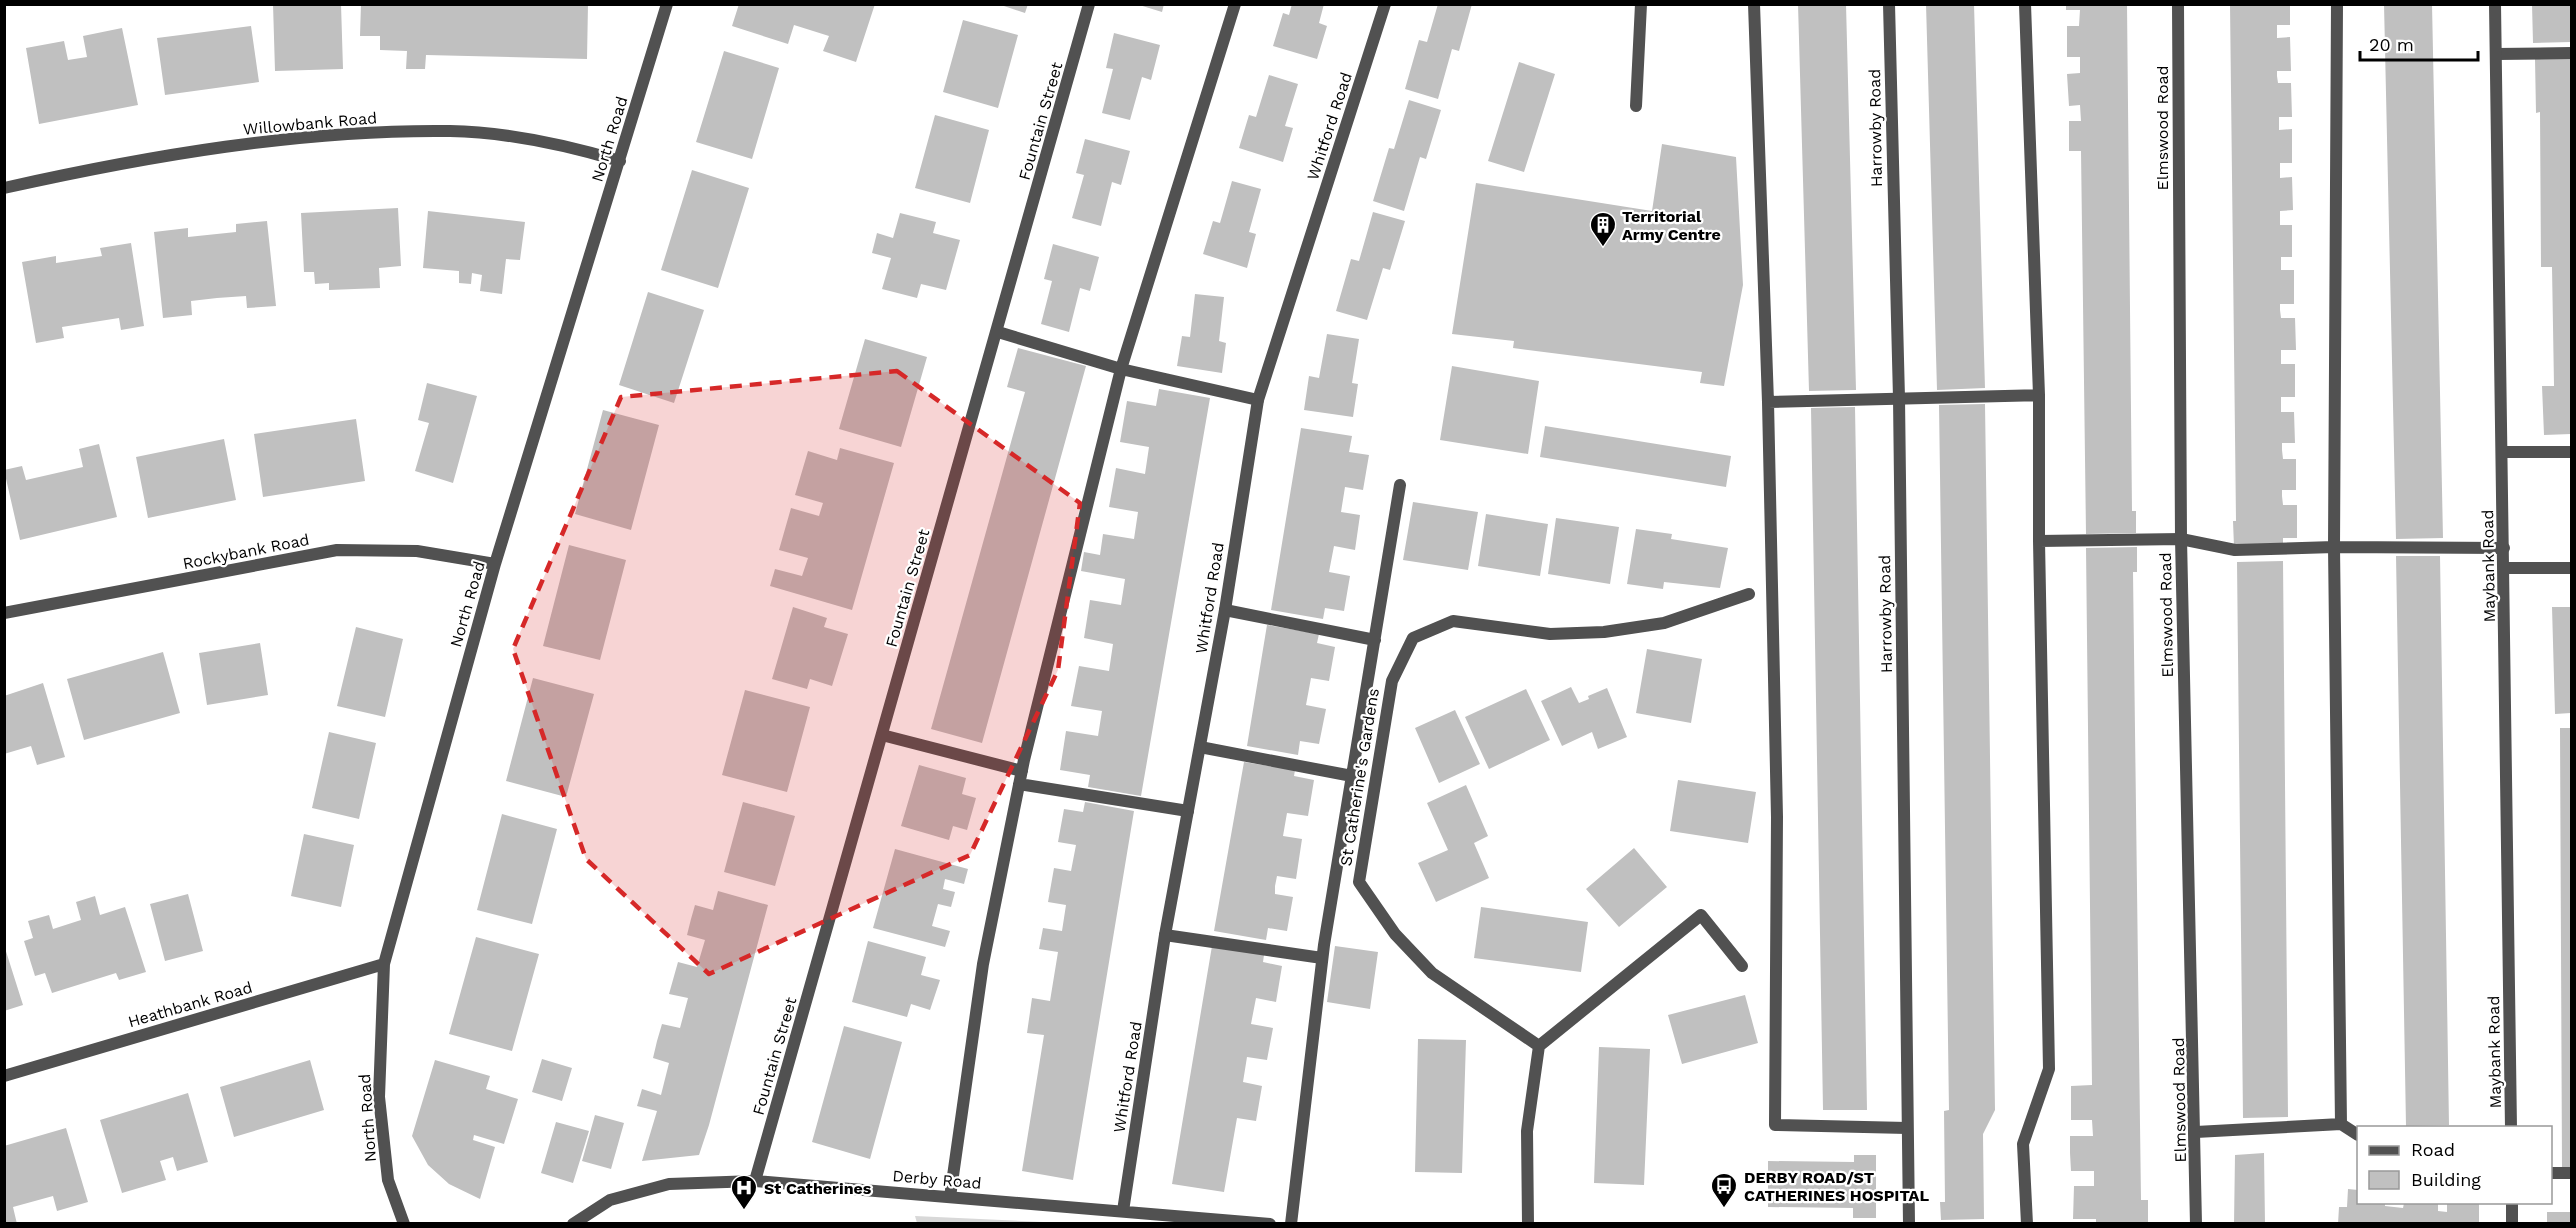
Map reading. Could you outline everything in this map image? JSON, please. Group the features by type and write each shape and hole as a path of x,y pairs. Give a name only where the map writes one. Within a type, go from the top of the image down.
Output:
{"street":[{"name":"North Road","path":"404,1224 388,1180 379,1097 384,964 495,564 667,4"},
{"name":"Fountain Street","path":"755,1180 998,332 1089,4"},
{"path":"950,1197 983,964 1022,771 1121,369 1235,4"},
{"name":"Whitford Road","path":"1123,1211 1165,935 1225,610 1258,400 1385,4"},
{"path":"1636,106 1641,4"},
{"path":"1754,4 1768,402 1777,817 1775,1125 1907,1128"},
{"name":"Harrowby Road","path":"1889,4 1899,398 1909,1224"},
{"path":"2025,4 2039,395 2039,541 2049,1069 2023,1144 2027,1224"},
{"name":"Elmswood Road","path":"2178,4 2181,539 2196,1132 2196,1224"},
{"path":"2337,4 2334,547 2341,1124"},
{"name":"Maybank Road","path":"2495,4 2511,1126"},
{"path":"2496,54 2571,53"},
{"name":"Willowbank Road","path":"4,188 74,172 226,148 383,132 452,131 509,137 579,149 620,160"},
{"path":"998,332 1121,369 1258,400"},
{"path":"1768,402 2039,395"},
{"path":"2503,452 2571,453"},
{"path":"1291,1224 1322,958 1400,485"},
{"path":"2039,541 2181,539 2235,550 2334,547 2504,548"},
{"name":"Rockybank Road","path":"4,613 337,550 417,551 495,564"},
{"path":"2504,568 2539,566 2571,568"},
{"name":"St Catherine's Gardens","path":"1539,1046 1432,973 1395,934 1359,882 1392,681 1413,638 1453,621 1550,634 1604,632 1664,623 1749,594"},
{"path":"1225,610 1375,640"},
{"path":"882,735 1022,771"},
{"path":"1200,747 1352,776"},
{"path":"1019,784 1188,811"},
{"path":"1528,1224 1527,1131 1539,1046 1701,915 1742,966"},
{"path":"1165,935 1322,958"},
{"name":"Heathbank Road","path":"4,1076 384,964"},
{"path":"2196,1132 2341,1124 2357,1134"},
{"path":"2552,1173 2571,1173"},
{"name":"Derby Road","path":"573,1224 610,1200 669,1184 755,1180 1270,1224"},
{"path":"2512,1204 2512,1224"}],"highlighted area":[{"path":"897,371 1080,503 1058,670 970,855 709,974 586,859 513,649 621,397"}],"shaded area":[{"path":"915,1216 1065,1223 917,1223"}],"building":[{"path":"273,4 341,4 343,69 275,71"},
{"path":"361,4 588,4 587,59 426,55 425,69 406,69 407,51 380,50 380,36 360,36"},
{"path":"739,4 875,4 856,62 823,51 829,36 794,25 788,44 732,26"},
{"path":"998,4 1028,4 1025,13"},
{"path":"1136,4 1164,4 1162,12"},
{"path":"1292,4 1324,4 1319,23 1327,26 1317,59 1273,46 1283,13 1289,15"},
{"path":"1438,4 1472,4 1459,51 1452,49 1438,99 1405,89 1419,40 1427,42"},
{"path":"1798,4 1846,4 1856,390 1809,391"},
{"path":"1926,4 1974,4 1985,388 1937,390"},
{"path":"2066,4 2127,4 2132,511 2136,511 2136,533 2086,534 2081,151 2069,151 2069,121 2081,121 2080,105 2069,106 2067,74 2080,73 2080,57 2067,57 2067,26 2079,26 2080,10 2066,10"},
{"path":"2230,4 2290,4 2290,25 2277,25 2277,38 2290,37 2291,71 2277,71 2277,76 2278,83 2291,83 2292,117 2279,117 2279,130 2292,129 2292,163 2280,163 2280,178 2292,177 2293,210 2280,211 2280,225 2292,225 2292,257 2281,257 2281,270 2294,270 2294,304 2280,304 2280,310 2281,318 2295,318 2296,350 2281,350 2281,364 2295,364 2295,397 2281,397 2281,412 2294,412 2295,443 2282,443 2282,450 2283,459 2296,459 2296,490 2282,490 2282,496 2283,505 2297,505 2297,538 2283,538 2283,546 2234,547 2233,521 2236,521"},
{"path":"2384,4 2432,4 2443,538 2396,539"},
{"path":"2532,4 2571,4 2571,42 2533,43"},
{"path":"963,20 1018,35 998,108 943,92"},
{"path":"251,26 259,82 165,95 157,38"},
{"path":"122,28 138,105 39,124 26,48 64,41 68,60 87,57 83,36"},
{"path":"1114,33 1160,45 1151,80 1142,77 1130,120 1102,113 1113,69 1106,68"},
{"path":"724,51 779,68 752,159 696,142"},
{"path":"2571,58 2571,434 2544,435 2542,386 2554,386 2552,267 2541,267 2540,112 2536,113 2535,59"},
{"path":"1519,62 1555,74 1524,172 1488,161"},
{"path":"1269,75 1298,84 1285,126 1293,128 1283,162 1239,148 1249,115 1256,117"},
{"path":"1409,100 1441,110 1426,159 1420,157 1404,211 1373,201 1389,148 1394,149"},
{"path":"935,115 989,130 970,203 915,188"},
{"path":"1085,139 1130,151 1121,185 1112,182 1101,226 1072,218 1084,175 1076,173"},
{"name":"Territorial Army Centre","path":"1662,144 1736,157 1743,285 1724,386 1700,383 1702,372 1513,348 1514,341 1452,334 1476,183 1652,211"},
{"path":"692,170 749,188 718,288 661,270"},
{"path":"1232,181 1261,189 1249,232 1256,234 1247,268 1203,254 1213,221 1220,223"},
{"path":"398,208 401,266 379,268 380,288 329,290 329,283 315,284 314,272 304,272 301,213"},
{"path":"428,211 525,222 520,260 506,259 502,294 480,291 482,275 472,273 471,284 459,283 459,271 423,268"},
{"path":"1373,212 1405,221 1390,270 1383,268 1367,320 1336,311 1351,259 1359,261"},
{"path":"900,213 936,222 933,233 960,240 946,290 921,284 917,298 882,289 891,258 872,253 877,233 893,238"},
{"path":"267,221 276,306 247,308 246,296 217,298 191,301 192,315 163,318 154,232 188,228 188,237 236,232 236,224"},
{"path":"131,243 144,326 121,330 119,318 62,327 64,338 36,343 22,262 56,256 56,263 102,256 100,248"},
{"path":"1053,244 1099,257 1090,291 1080,288 1069,332 1041,324 1052,281 1044,279"},
{"path":"648,292 704,310 674,403 619,385"},
{"path":"1195,294 1224,297 1219,341 1226,343 1222,373 1177,366 1182,336 1190,337"},
{"path":"1327,334 1359,339 1352,383 1358,384 1353,417 1304,410 1309,376 1319,378"},
{"path":"865,339 927,357 901,447 839,429"},
{"path":"1018,348 1086,366 982,743 931,729 1025,392 1007,387"},
{"path":"1452,366 1539,381 1528,454 1440,440"},
{"path":"427,383 477,396 453,483 415,471 429,423 418,420"},
{"path":"1159,389 1210,398 1141,796 1088,787 1090,775 1060,770 1066,731 1098,736 1102,711 1071,706 1079,666 1109,671 1113,644 1084,638 1090,600 1121,605 1125,579 1081,571 1084,552 1100,555 1103,534 1134,539 1138,512 1109,507 1116,468 1145,474 1149,447 1120,442 1127,401 1156,406"},
{"path":"1985,404 1995,1110 1983,1134 1984,1219 1941,1220 1940,1202 1945,1202 1944,1111 1949,1110 1939,405"},
{"path":"1855,407 1867,1110 1823,1110 1811,408"},
{"path":"603,410 659,425 631,530 575,514"},
{"path":"356,419 365,481 263,497 254,434"},
{"path":"1545,426 1731,456 1726,487 1540,457"},
{"path":"1301,428 1352,436 1349,452 1369,455 1363,490 1345,487 1341,512 1360,515 1355,550 1334,546 1329,572 1350,576 1344,611 1325,608 1323,619 1271,610"},
{"path":"224,439 236,500 148,518 136,457"},
{"path":"99,444 117,517 20,540 4,470 22,466 26,480 83,467 79,449"},
{"path":"840,448 894,463 852,610 770,586 775,569 802,576 808,558 779,550 791,508 819,516 823,503 795,495 808,451 837,460"},
{"path":"1413,502 1478,512 1468,570 1403,560"},
{"path":"1486,514 1548,524 1540,576 1478,566"},
{"path":"1556,518 1619,527 1610,584 1548,574"},
{"path":"1636,529 1672,534 1671,539 1728,548 1720,588 1664,582 1663,589 1627,584"},
{"path":"569,545 626,560 600,660 543,646"},
{"path":"2137,547 2137,572 2133,572 2141,1200 2148,1200 2148,1224 2096,1224 2096,1219 2073,1219 2074,1186 2094,1186 2094,1171 2071,1171 2070,1153 2070,1136 2093,1136 2092,1120 2071,1120 2071,1086 2092,1085 2086,548"},
{"path":"2396,556 2440,556 2449,1125 2406,1126"},
{"path":"2283,561 2288,1117 2243,1118 2237,562"},
{"path":"793,607 827,618 824,627 848,634 832,686 810,679 807,689 772,679"},
{"path":"2552,607 2571,607 2571,713 2555,714"},
{"path":"1267,625 1319,634 1317,643 1335,647 1329,681 1311,678 1306,705 1326,709 1319,744 1300,741 1298,755 1247,746"},
{"path":"356,627 403,639 385,717 337,706"},
{"path":"260,643 268,695 207,705 199,653"},
{"path":"1647,649 1702,659 1691,723 1636,713"},
{"path":"163,652 180,713 84,740 67,679"},
{"path":"533,678 594,694 566,797 506,781"},
{"path":"43,683 65,757 37,765 31,746 4,754 4,696"},
{"path":"1571,687 1579,703 1589,699 1588,696 1607,688 1627,737 1598,749 1592,732 1562,746 1541,701"},
{"path":"1526,689 1550,740 1489,769 1465,717"},
{"path":"745,690 810,707 787,792 722,775"},
{"path":"1455,710 1480,764 1439,783 1415,728"},
{"path":"2560,728 2571,728 2571,1171 2562,1171"},
{"path":"329,732 376,743 359,819 312,808"},
{"path":"1244,762 1295,770 1294,776 1314,780 1308,816 1287,813 1283,836 1302,839 1296,879 1277,876 1275,886 1275,894 1293,897 1287,931 1268,928 1266,940 1214,931"},
{"path":"919,765 966,778 962,794 976,798 967,830 953,826 949,840 901,826"},
{"path":"1678,780 1756,792 1748,843 1670,831"},
{"path":"1466,785 1488,836 1474,843 1489,878 1436,902 1418,863 1448,850 1427,803"},
{"path":"743,802 795,816 775,886 724,872"},
{"path":"1085,802 1134,811 1073,1180 1022,1171 1044,1035 1027,1033 1032,998 1050,1001 1058,952 1039,949 1043,928 1062,931 1066,905 1048,902 1054,868 1071,871 1076,845 1058,842 1064,809 1083,812"},
{"path":"502,814 557,829 532,924 477,910"},
{"path":"304,834 354,845 341,907 291,896"},
{"path":"1634,848 1667,887 1619,927 1586,889"},
{"path":"895,849 968,869 964,884 945,879 943,889 955,892 951,907 938,904 932,926 950,931 945,947 873,928"},
{"path":"718,891 768,905 709,1125 699,1155 642,1161 657,1111 637,1106 642,1089 661,1095 669,1063 653,1058 657,1041 662,1024 680,1028 688,998 669,994 678,962 697,967 705,940 687,935 695,905 713,910"},
{"path":"188,894 203,951 165,961 150,904"},
{"path":"95,896 100,915 125,907 146,972 119,980 116,973 52,993 45,973 35,976 24,941 33,938 28,921 49,915 53,929 81,920 76,902"},
{"path":"1481,907 1588,922 1581,972 1474,958"},
{"path":"476,937 539,954 512,1051 449,1034"},
{"path":"868,941 926,957 921,975 940,980 930,1010 911,1004 907,1017 852,1002"},
{"path":"4,945 23,1005 4,1011"},
{"path":"1212,946 1264,955 1263,962 1282,966 1276,1002 1256,998 1251,1024 1273,1028 1267,1060 1247,1057 1243,1082 1262,1086 1256,1121 1237,1118 1224,1192 1172,1184"},
{"path":"1335,946 1378,952 1370,1009 1327,1002"},
{"path":"1745,995 1758,1043 1682,1064 1668,1015"},
{"path":"844,1026 902,1042 870,1159 812,1142"},
{"path":"1418,1039 1466,1040 1462,1173 1415,1172"},
{"path":"1599,1047 1650,1049 1644,1185 1594,1183"},
{"path":"542,1059 572,1068 562,1101 532,1092"},
{"path":"310,1060 324,1110 234,1137 220,1087"},
{"path":"435,1060 490,1076 486,1089 518,1099 504,1144 474,1135 473,1140 495,1147 480,1199 449,1184 428,1165 412,1136"},
{"path":"188,1093 208,1162 177,1171 173,1157 160,1161 166,1180 122,1193 100,1120"},
{"path":"595,1115 624,1123 611,1169 582,1161"},
{"path":"556,1122 589,1131 573,1183 541,1173"},
{"path":"66,1128 88,1202 57,1211 53,1196 13,1207 17,1224 4,1224 4,1146"},
{"path":"2264,1153 2265,1224 2234,1224 2235,1155"},
{"path":"1854,1155 1876,1155 1876,1218 1853,1218 1853,1208 1768,1207 1768,1161 1854,1162"},
{"path":"2348,1189 2357,1190 2357,1204 2385,1204 2385,1206 2403,1208 2404,1204 2438,1204 2438,1211 2447,1212 2447,1204 2479,1204 2479,1224 2338,1224 2339,1207 2347,1207"},
{"path":"2547,1212 2571,1212 2571,1224 2547,1224"}],"place":[{"name":"Territorial Army Centre","path":"1603,248"},
{"name":"DERBY ROAD/ST CATHERINES HOSPITAL","path":"1724,1209"},
{"name":"St Catherines","path":"744,1211"}]}
